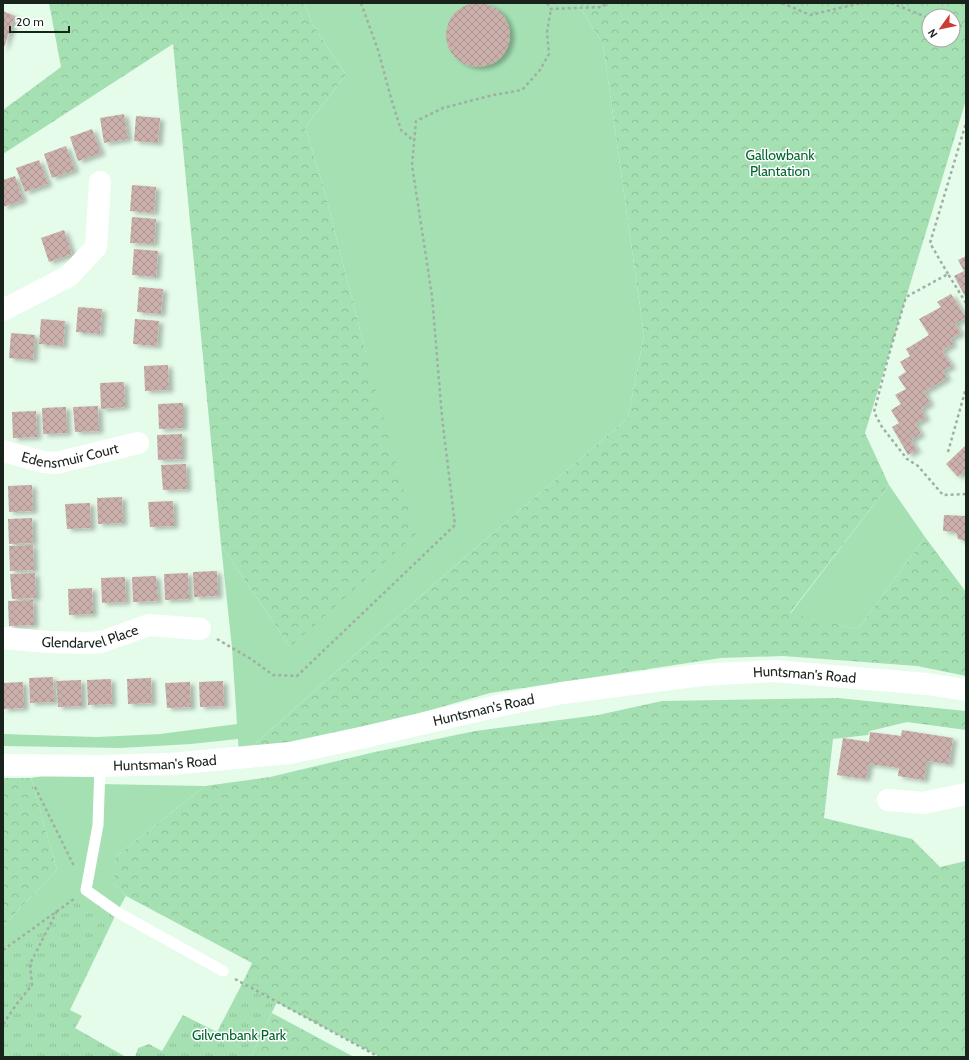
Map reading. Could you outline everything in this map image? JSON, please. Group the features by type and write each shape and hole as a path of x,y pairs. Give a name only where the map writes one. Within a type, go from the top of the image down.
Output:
{"street":[{"path":"3,310 69,276 96,247 100,182"},
{"name":"Edensmuir Court","path":"3,451 43,462 56,463 138,443"},
{"name":"Glendarvel Place","path":"3,638 47,642 89,643 101,642 149,625 200,629"},
{"name":"Huntsman's Road","path":"3,765 100,766 171,764 290,752 365,738 502,705 562,693 701,675 774,671 927,684 966,690"},
{"path":"888,800 923,803 966,794"}],"lane":[{"path":"100,766 98,825 86,890 117,912 222,972"}],"path":[{"path":"361,3 378,50 401,130 414,142"},
{"path":"200,629 251,659 273,675 297,676 455,525 442,417 432,296 412,165 416,121 443,108 493,95 522,90 540,70 549,54 547,32 551,10 547,3"},
{"path":"551,10 602,7 608,3"},
{"path":"782,3 810,15 861,3"},
{"path":"891,3 921,15"},
{"path":"966,123 930,243 966,303"},
{"path":"948,274 906,297 890,350 874,412 882,427 907,459 918,466 943,495 966,494"},
{"path":"948,452 966,388"},
{"path":"3,950 86,890 34,785"},
{"path":"3,1024 16,1004 32,985 30,964 58,911"},
{"path":"222,972 379,1057"}],"green space":[{"path":"49,3 304,3 313,25 346,75 305,127 322,182 366,353 416,534 290,647 221,545 173,44 3,154 3,110 61,67"},
{"path":"304,3 577,3 603,44 644,335 628,418 451,569 239,758 238,739 191,744 120,748 3,746 3,734 97,737 160,734 237,724 232,648 221,545 290,647 366,353 322,182 305,127 346,75 313,25"},
{"name":"Gallowbank Plantation","path":"577,3 966,3 966,100 865,433 889,485 790,613 858,629 925,537 966,592 966,676 917,666 783,656 721,658 490,693 364,729 239,758 451,569 628,418 644,335 603,44"},
{"path":"889,485 925,537 858,629 790,614"},
{"path":"838,698 966,711 966,730 907,722 870,731 868,735 833,739 824,818 912,839 940,867 966,861 966,1057 380,1057 242,984 252,963 126,896 114,883 116,856 205,786 270,777 375,752 475,731 598,715 662,701"},
{"path":"100,766 99,784 205,786 116,856 114,883 126,896 117,912 86,891 3,950 3,926 57,870 31,778"},
{"path":"3,778 31,778 57,870 3,926"},
{"path":"86,890 117,912 70,1010 82,1016 75,1028 126,1057 3,1057 3,950"},
{"name":"Gilvenbank Park","path":"242,984 277,1002 252,1055 255,1057 135,1057 138,1048 149,1044 162,1051 183,1015 217,1032"},
{"path":"272,1013 354,1057 255,1057 252,1055"}],"building":[{"path":"472,3 484,3 501,12 508,23 510,35 508,47 501,58 484,67 472,67 460,62 451,53 446,41 446,29 451,17 460,8"},
{"path":"3,11 15,16 3,50"},
{"path":"124,114 128,139 104,143 100,118"},
{"path":"136,116 160,118 158,143 134,141"},
{"path":"92,129 101,153 78,161 70,137"},
{"path":"66,146 75,170 52,178 44,154"},
{"path":"39,160 48,184 25,192 16,168"},
{"path":"15,176 23,200 3,207 3,180"},
{"path":"132,185 156,187 154,213 130,211"},
{"path":"132,217 156,219 154,244 130,243"},
{"path":"64,230 72,254 49,262 41,238"},
{"path":"134,249 158,251 156,277 132,275"},
{"path":"966,256 966,298 954,276 964,271 958,260"},
{"path":"139,287 163,289 161,314 137,312"},
{"path":"951,294 966,318 955,324 961,333 950,339 953,344 942,351 952,366 943,371 947,378 924,392 930,403 921,409 926,418 915,424 921,434 911,440 917,450 908,455 892,427 899,423 891,410 901,404 895,395 906,389 898,377 906,372 900,362 910,356 906,349 929,335 919,319 941,307 937,302"},
{"path":"78,307 102,309 100,334 76,332"},
{"path":"41,319 65,321 63,346 39,344"},
{"path":"135,319 159,321 157,346 133,344"},
{"path":"11,333 35,335 33,360 9,358"},
{"path":"168,365 169,390 145,391 144,366"},
{"path":"124,382 125,407 101,409 100,383"},
{"path":"183,403 183,428 159,429 158,404"},
{"path":"98,406 99,431 75,432 73,407"},
{"path":"66,407 67,433 43,434 42,408"},
{"path":"36,411 37,437 13,438 12,412"},
{"path":"182,434 182,459 158,460 157,435"},
{"path":"966,445 966,470 958,477 946,464"},
{"path":"186,464 187,489 163,490 161,465"},
{"path":"32,485 33,511 9,512 8,486"},
{"path":"122,497 123,523 98,524 97,498"},
{"path":"173,501 174,526 150,527 148,502"},
{"path":"90,503 91,528 67,529 65,504"},
{"path":"944,515 966,516 966,541 958,539 956,532 943,531"},
{"path":"32,518 33,543 9,544 8,519"},
{"path":"33,545 34,570 10,571 9,546"},
{"path":"217,571 218,596 194,597 193,572"},
{"path":"35,573 36,598 12,599 10,574"},
{"path":"188,573 189,599 165,600 164,574"},
{"path":"156,576 158,601 133,602 132,577"},
{"path":"125,577 126,602 102,603 101,578"},
{"path":"92,588 93,614 69,615 68,589"},
{"path":"33,600 34,625 9,626 8,601"},
{"path":"53,677 54,702 30,703 29,678"},
{"path":"151,678 152,703 128,704 127,679"},
{"path":"111,679 112,704 88,705 87,680"},
{"path":"81,680 82,706 58,707 56,681"},
{"path":"223,681 224,706 200,707 199,682"},
{"path":"23,682 24,708 3,709 3,683"},
{"path":"190,682 191,707 167,708 165,683"},
{"path":"902,730 953,738 949,764 927,761 924,780 898,776 899,768 869,764 866,779 837,775 843,738 869,742 870,732 901,736"}]}
